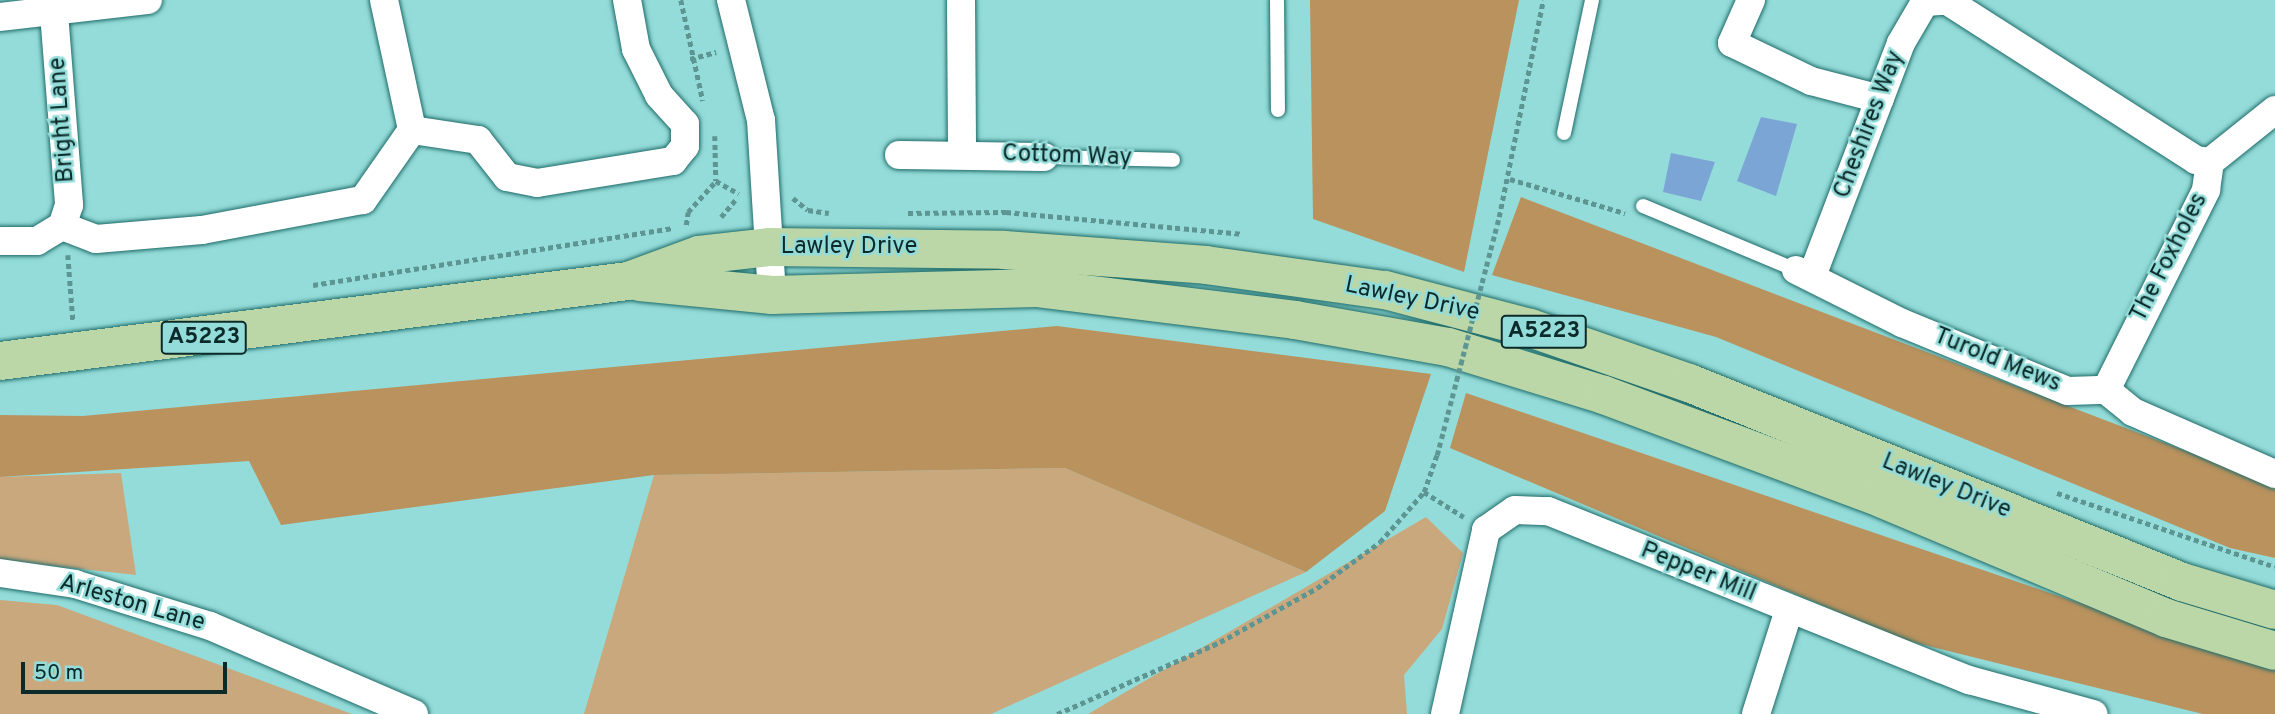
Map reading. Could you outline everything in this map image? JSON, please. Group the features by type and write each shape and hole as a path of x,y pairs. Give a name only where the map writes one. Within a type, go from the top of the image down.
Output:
{"main road":[{"name":"Lawley Drive","path":"0,361 628,281 699,256 769,247 1004,250 1206,265 1385,290 1530,328 1689,383 2182,582 2275,610"},
{"name":"Lawley Drive","path":"628,281 772,295 1036,288 1295,320 1448,347 1604,395 1883,499 2166,618 2275,651"}],"street":[{"path":"0,17 54,13 148,0"},
{"path":"0,241 37,242 62,226 96,239 202,230 363,200 412,130 384,0"},
{"path":"412,130 478,140 507,177 537,183 673,161 685,146 685,124 659,95 636,49 627,0"},
{"path":"731,0 761,120 772,295"},
{"path":"961,0 962,152"},
{"path":"1751,0 1732,43 1811,81 1880,99"},
{"path":"1937,1 2196,160 2210,162"},
{"name":"Cheshires Way","path":"1804,273 1880,99 1937,1"},
{"name":"Bright Lane","path":"54,13 69,205 62,226"},
{"name":"The Foxholes","path":"2106,390 2206,190 2210,162 2275,110"},
{"name":"Cottom Way","path":"899,155 962,152 1044,158"},
{"name":"Turold Mews","path":"1804,273 1902,323 2068,391 2106,390"},
{"path":"2106,390 2133,412 2274,471"},
{"name":"Pepper Mill","path":"1486,530 1515,510 1548,511 1969,680 2093,714"},
{"path":"1445,714 1486,530"},
{"name":"Arleston Lane","path":"0,573 75,584 210,626 414,714"},
{"path":"1756,714 1789,610"}],"lane":[{"path":"1277,0 1278,110"},
{"path":"1564,133 1592,0"},
{"name":"Cottom Way","path":"1044,158 1173,160"},
{"path":"1643,206 1804,273"}],"path":[{"path":"1057,714 1220,642 1317,588 1380,542 1423,492 1437,455 1499,217 1543,0"},
{"path":"306,286 686,226 688,212 716,181"},
{"path":"62,226 73,320"},
{"path":"61,321 86,318"},
{"path":"1423,492 1486,530"}],"shaded area":[{"path":"1310,0 1519,0 1464,272 1313,219"},
{"path":"1521,197 2275,485 2275,558 2230,548 1716,337 1492,275"},
{"path":"1057,326 1431,374 1385,511 1306,572 1065,468 654,475 281,525 249,461 0,477 0,415 83,416"},
{"path":"1466,393 2275,670 2275,714 2203,714 1904,640 1450,448"},
{"path":"1065,468 1306,572 991,714 584,714 654,475"},
{"path":"121,473 136,575 0,560 0,477"},
{"path":"1426,517 1463,553 1442,629 1404,675 1407,714 1088,714"},
{"path":"0,600 57,605 352,714 0,714"}],"building":[{"path":"1761,117 1797,124 1776,196 1737,181"},
{"path":"1671,153 1715,162 1701,201 1663,192"}]}
